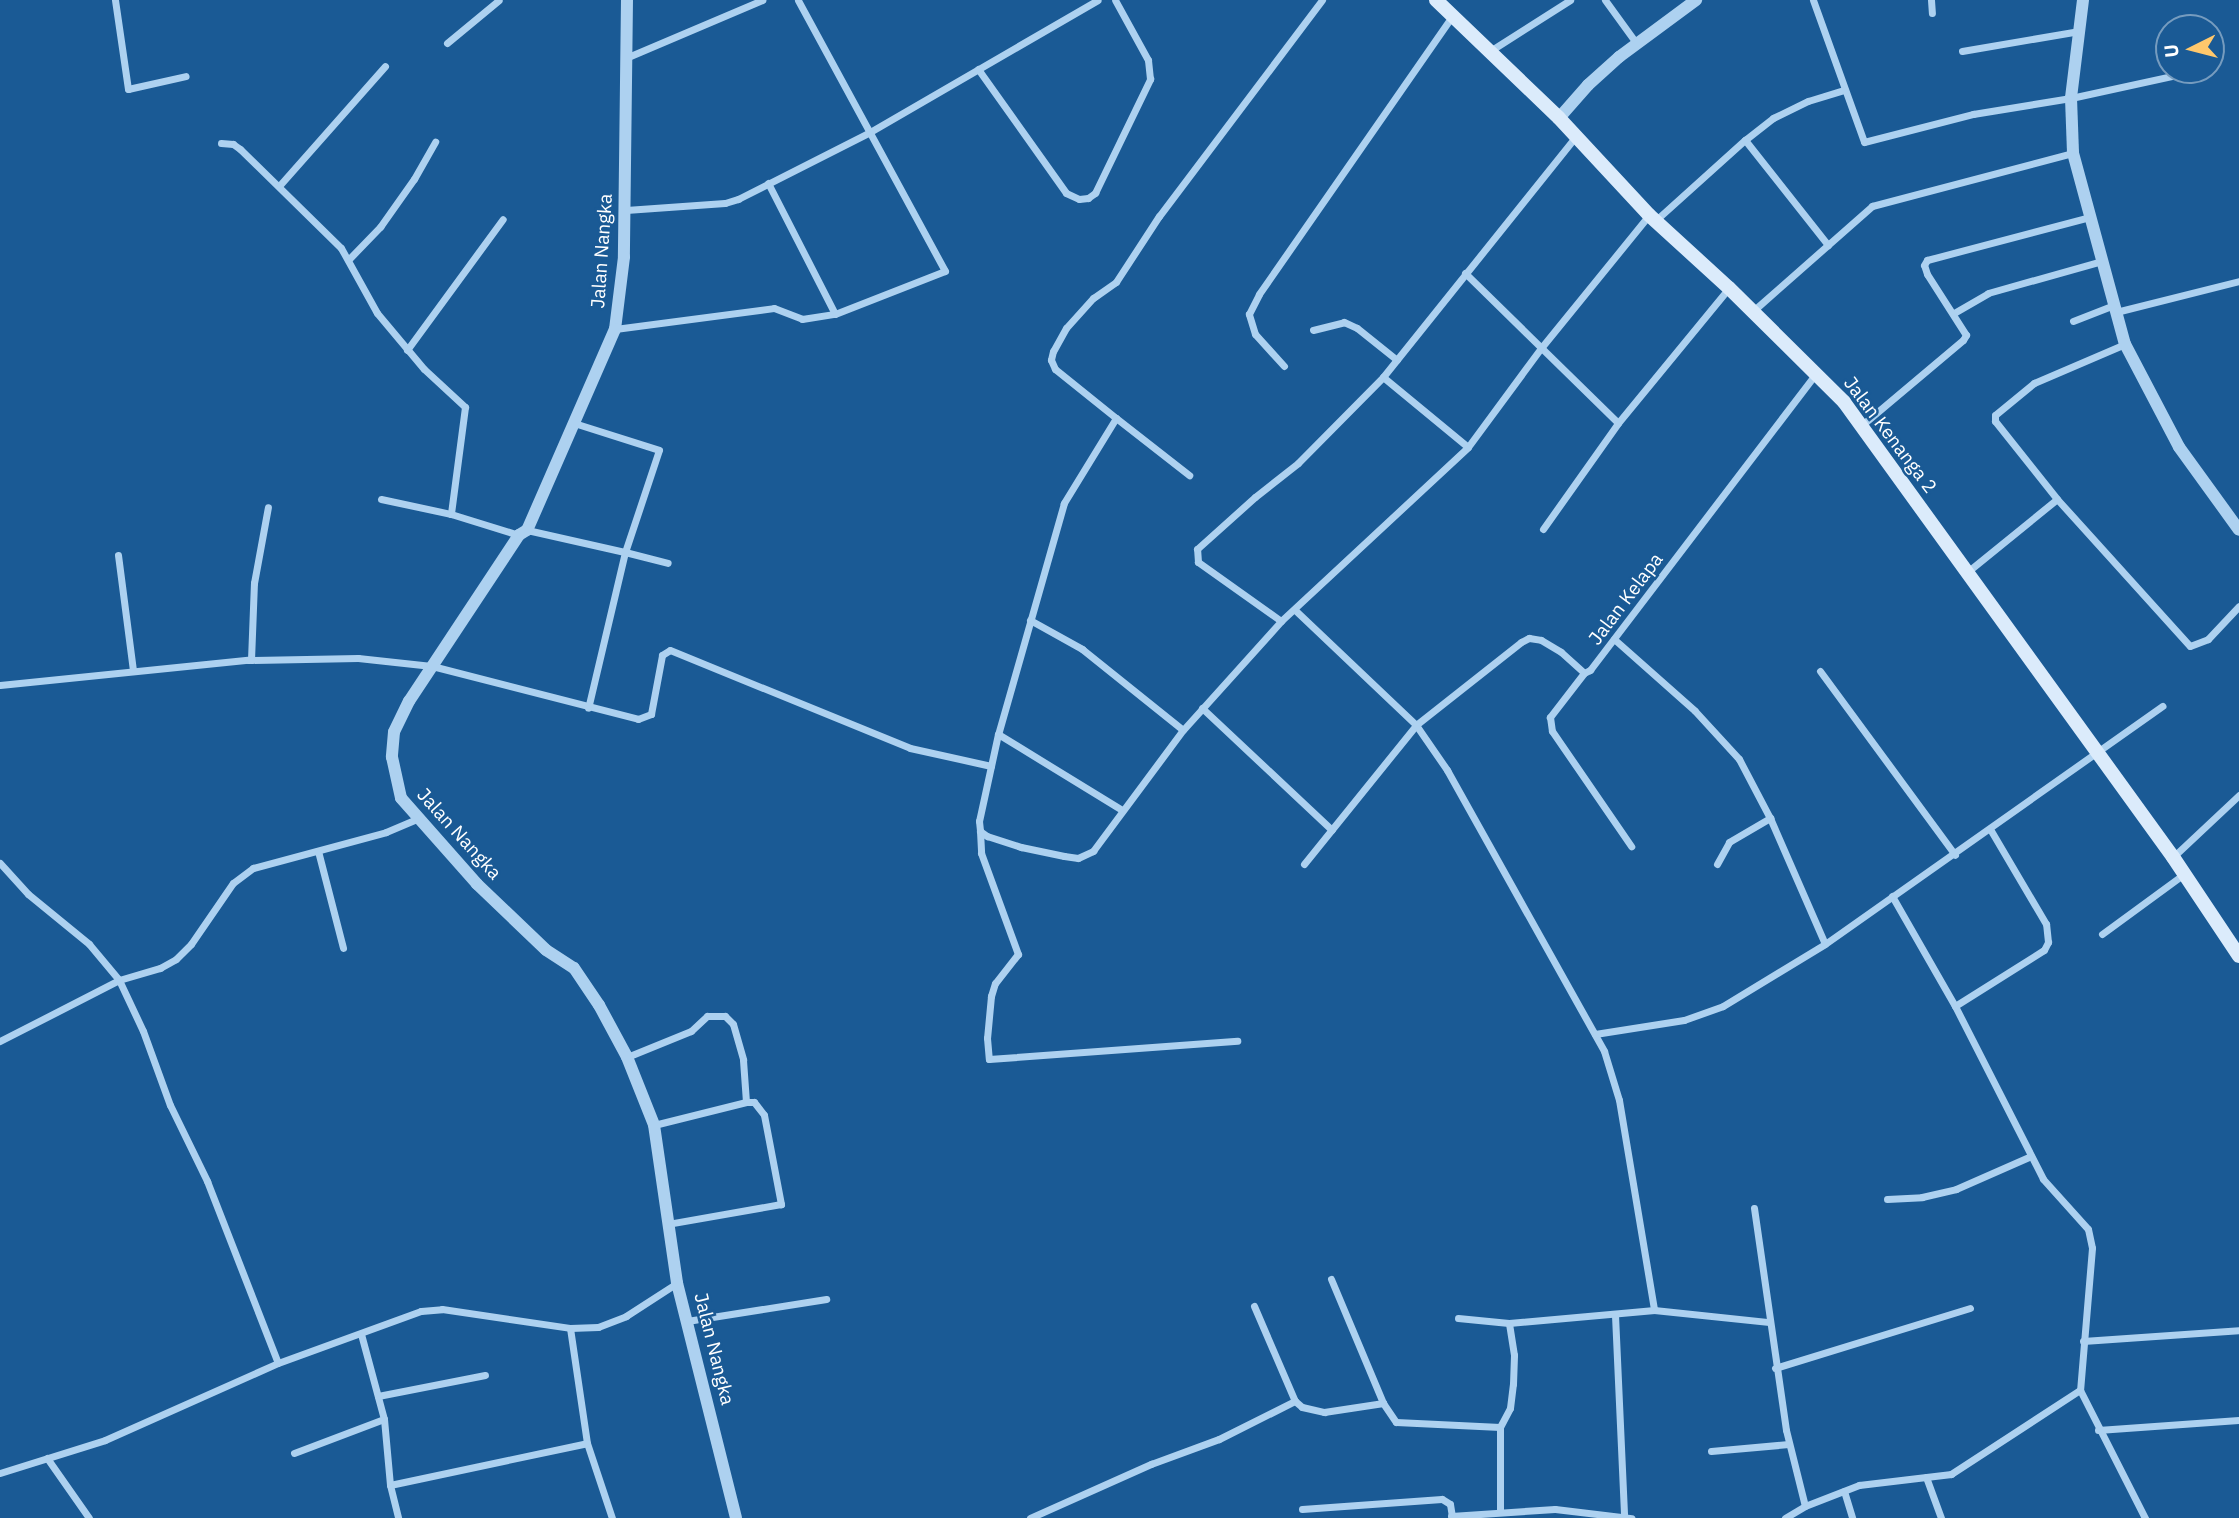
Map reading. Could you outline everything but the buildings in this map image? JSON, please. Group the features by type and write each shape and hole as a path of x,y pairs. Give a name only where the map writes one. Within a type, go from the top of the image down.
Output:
{"main road":[{"name":"Jalan Kenanga 2","path":"1436,0 1576,135 1653,218 1816,373 1862,425 2096,754 2173,857 2238,954"}],"street":[{"path":"115,0 128,89 186,76"},
{"path":"447,43 499,0"},
{"name":"Jalan Nangka","path":"627,0 626,210 624,257 615,329 523,532 409,701 394,732 391,757 401,799 478,884 546,950 574,968 602,1010 626,1057 654,1125 666,1224 677,1283 736,1518"},
{"path":"628,57 762,0"},
{"path":"615,329 774,309 802,319 835,314 945,271 798,0"},
{"path":"626,210 725,203 870,132 1098,0"},
{"path":"978,69 1066,192 1079,199 1088,198 1095,193 1150,79 1148,61 1115,0"},
{"path":"1188,475 1055,369 1051,360 1053,351 1066,328 1093,298 1116,282 1159,216 1322,0"},
{"path":"1490,51 1570,0"},
{"path":"1605,0 1637,44"},
{"path":"1559,118 1588,85 1696,0"},
{"path":"1813,0 1864,142 1973,114 2071,98 2155,80"},
{"path":"1931,0 1932,13"},
{"path":"2083,0 2071,98 2073,153 2125,344 2179,447 2239,530"},
{"path":"1283,366 1249,323 1249,314 1259,294 1452,16"},
{"path":"1962,51 2078,32"},
{"path":"279,186 385,66"},
{"path":"980,831 1021,847 1078,858 1093,852 1122,810 1202,708 1282,621 1468,447 1541,348 1653,218 1745,139 1788,109 1844,90"},
{"path":"1282,621 1198,562 1197,549 1298,463 1383,377 1576,135"},
{"path":"1745,139 1828,246"},
{"path":"349,259 380,227 435,142"},
{"path":"221,144 233,144 240,149 349,259 377,313 407,349 465,407 452,514"},
{"path":"1752,312 1828,246 1862,212 1881,201 2073,153"},
{"path":"768,183 835,314"},
{"path":"1862,425 1963,340 1964,329 1927,274 1924,265 1927,260 2090,217"},
{"path":"407,349 503,219"},
{"path":"1954,313 1988,293 2102,261"},
{"path":"1465,273 1618,423"},
{"path":"2073,321 2239,281"},
{"path":"1543,529 1618,423 1729,288"},
{"path":"1314,330 1344,322 1397,360"},
{"path":"2125,344 2034,383 1995,415 1996,421 2057,499 2190,646 2208,639 2239,606"},
{"name":"Jalan Kelapa","path":"1416,725 1529,638 1552,646 1584,673 1602,658 1816,373"},
{"path":"1383,377 1468,447"},
{"path":"1116,418 1064,503 991,766 980,831 981,853 1018,954 995,983 991,996 987,1038 989,1059 1237,1041"},
{"path":"574,423 659,450 625,552 588,708"},
{"path":"381,499 668,563"},
{"path":"1966,573 2057,499"},
{"path":"251,660 254,583 268,507"},
{"path":"118,555 132,671"},
{"path":"1295,611 1416,725 1447,770 1604,1051 1619,1100 1654,1310"},
{"path":"1030,620 1082,649 1183,730"},
{"path":"1614,639 1730,748 1770,818 1825,944"},
{"path":"0,685 251,660 358,658 432,666 638,719 651,714 662,655 670,650 910,748 991,766"},
{"path":"1820,671 1955,855"},
{"path":"1584,673 1550,717 1552,731 1632,846"},
{"path":"1595,1034 1671,1023 1723,1006 1825,944 2164,706"},
{"path":"1202,708 1332,830"},
{"path":"1304,864 1416,725"},
{"path":"999,734 1122,810"},
{"path":"2173,857 2239,796"},
{"path":"1717,864 1729,842 1770,818"},
{"path":"0,1041 119,980 160,968 177,959 242,874 253,868 386,832 417,819"},
{"path":"1955,1006 2044,950 2048,942 2046,924 1990,829"},
{"path":"317,851 343,948"},
{"path":"0,863 28,894 89,944 119,980 143,1031 170,1105 207,1181 278,1363"},
{"path":"2102,934 2184,874"},
{"path":"1892,896 1955,1006 2048,1186 2088,1229 2092,1248 2082,1341 2080,1390 2145,1518"},
{"path":"626,1057 691,1031 707,1016 725,1016 733,1024 743,1060 746,1102"},
{"path":"654,1125 754,1102 764,1115 781,1204 666,1224"},
{"path":"1887,1199 1956,1189 2031,1156"},
{"path":"1754,1208 1775,1368 1789,1444 1805,1506"},
{"path":"1331,1279 1383,1403 1392,1418 1401,1425 1500,1427"},
{"path":"0,1473 105,1440 278,1363 421,1311 442,1309 570,1328 598,1327 626,1317 677,1283"},
{"path":"687,1321 826,1298"},
{"path":"1254,1306 1295,1401 1303,1407 1324,1412 1383,1403"},
{"path":"1775,1368 1861,1344 1970,1308"},
{"path":"1458,1318 1509,1324 1654,1310 1769,1322"},
{"path":"1302,1508 1442,1499 1450,1504 1451,1517 1555,1509 1628,1517 1615,1315"},
{"path":"1500,1512 1500,1427 1510,1408 1513,1384 1514,1355 1509,1324"},
{"path":"570,1328 587,1443 612,1518"},
{"path":"2082,1341 2239,1329"},
{"path":"360,1334 384,1419 390,1485 398,1518"},
{"path":"378,1396 485,1375"},
{"path":"1785,1518 1805,1506 1874,1481 1951,1474 2080,1390"},
{"path":"1030,1518 1151,1464 1219,1439 1295,1401"},
{"path":"294,1453 384,1419"},
{"path":"2098,1430 2239,1420"},
{"path":"390,1485 587,1443"},
{"path":"1711,1451 1789,1444"},
{"path":"47,1458 89,1518"},
{"path":"1926,1477 1941,1518"},
{"path":"1844,1491 1852,1518"}]}
